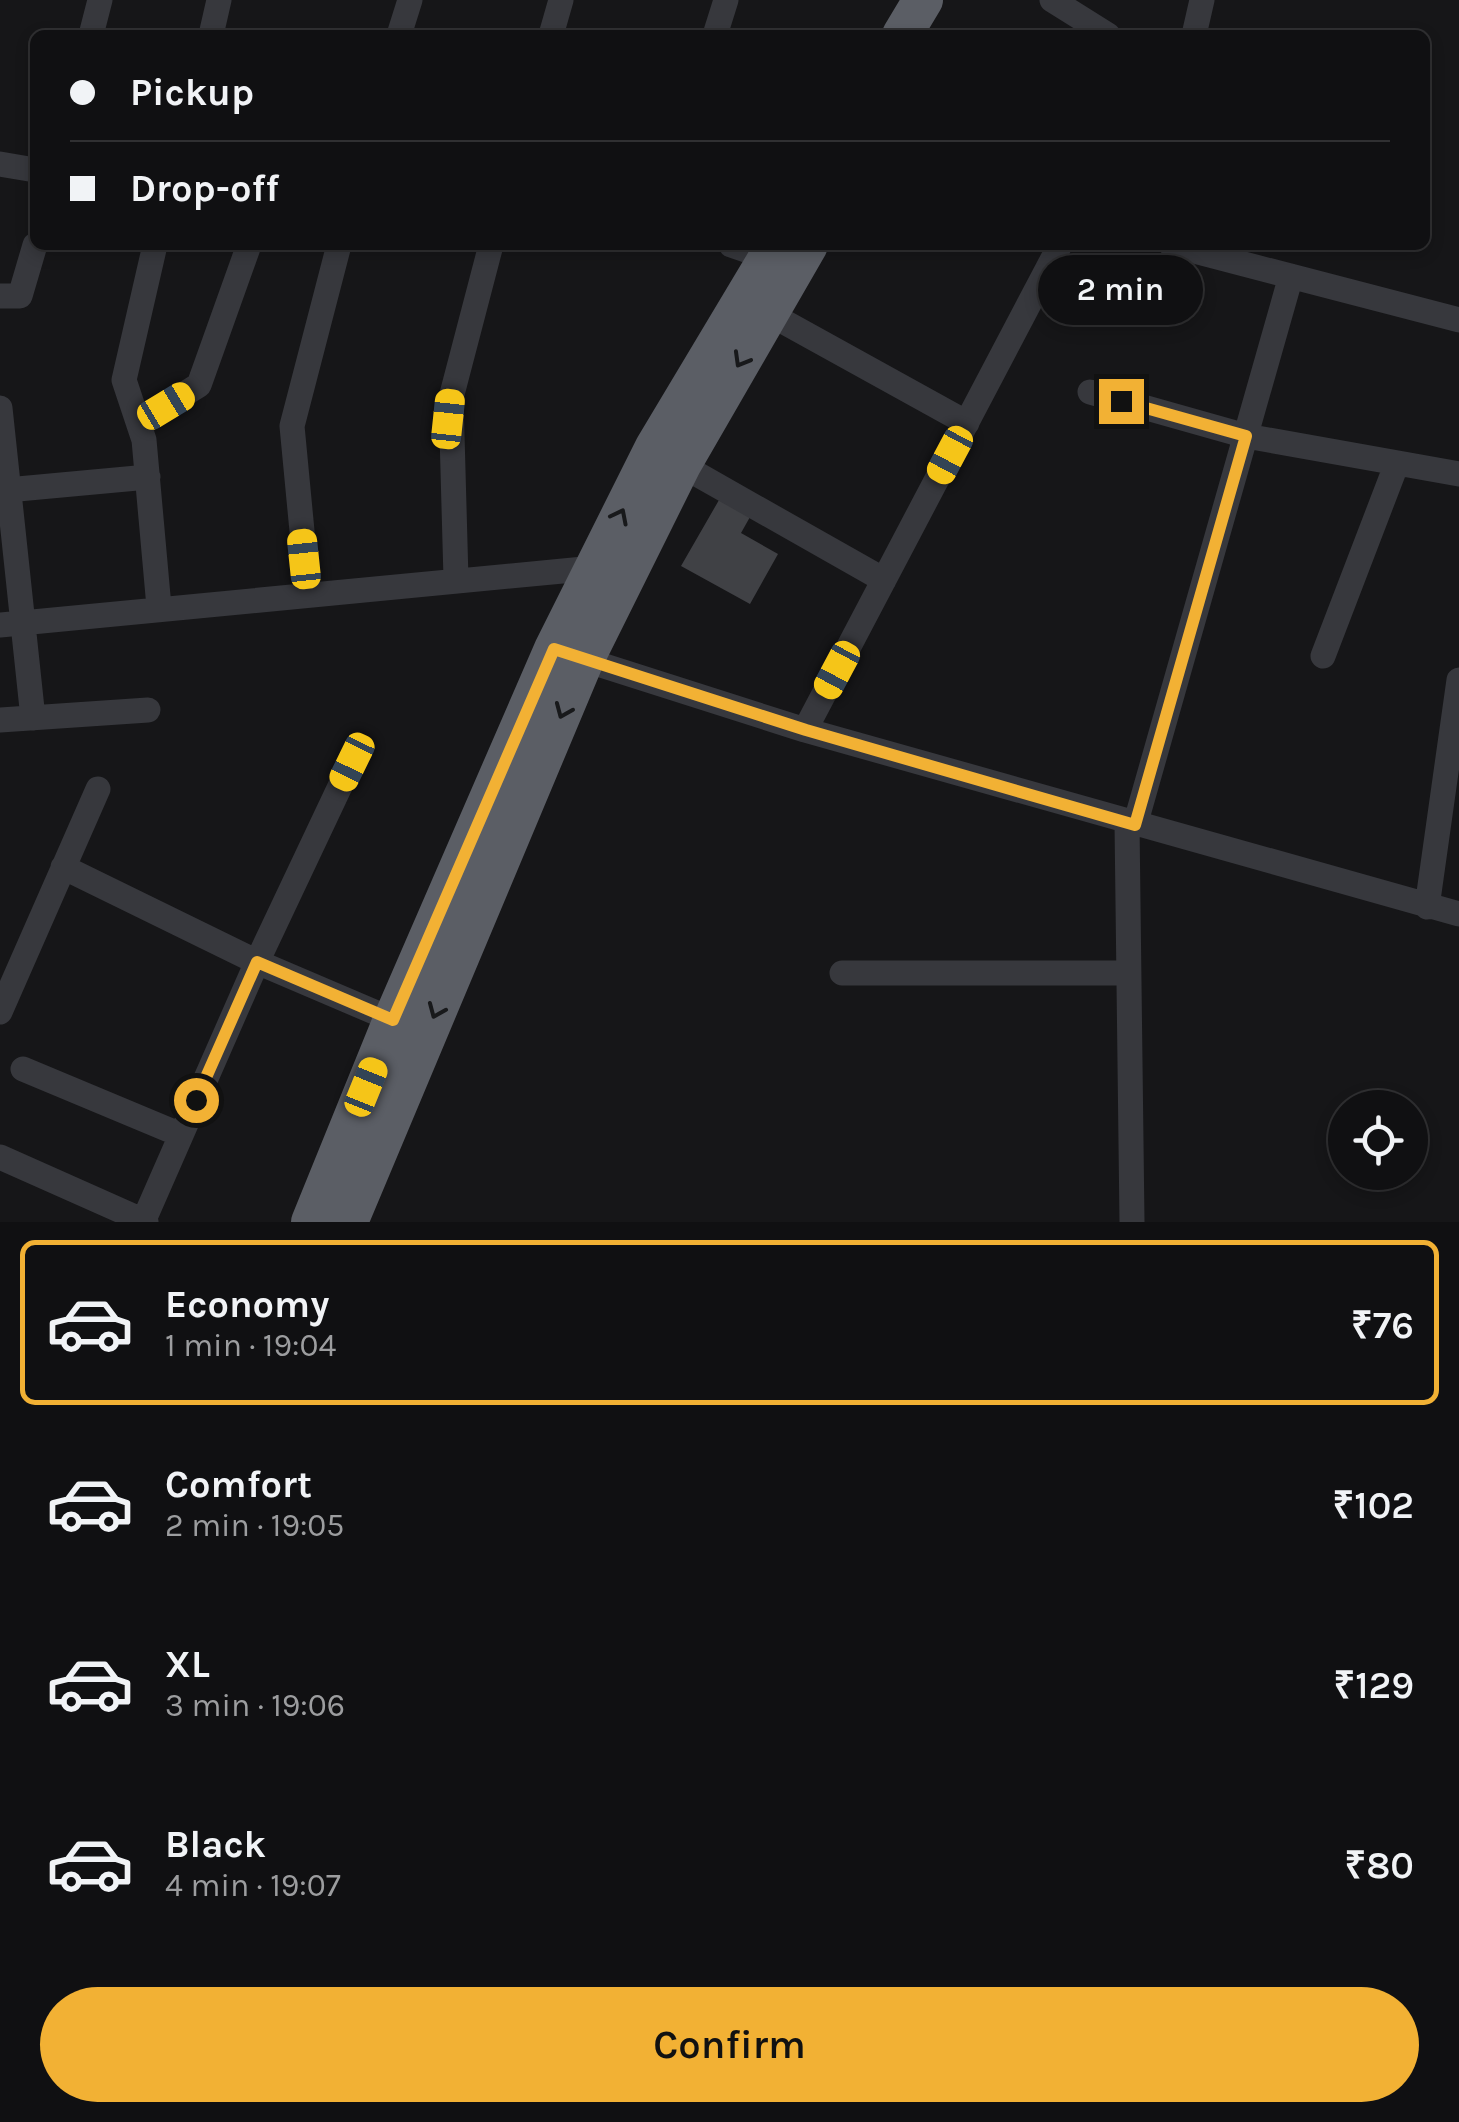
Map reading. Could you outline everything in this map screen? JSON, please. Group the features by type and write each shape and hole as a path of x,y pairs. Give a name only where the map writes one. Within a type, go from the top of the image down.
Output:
{"highway":[{"path":"905,30 923,0"},
{"path":"936,30 954,0"},
{"path":"311,1222 393,1020 569,654 768,313 787,254"},
{"path":"348,1222 569,654 594,568 655,446 787,254"}],"street":[{"path":"91,30 100,0"},
{"path":"212,30 219,0"},
{"path":"401,30 410,0"},
{"path":"551,30 560,0"},
{"path":"717,30 726,0"},
{"path":"1052,0 1100,30"},
{"path":"1195,30 1202,0"},
{"path":"0,164 30,169"},
{"path":"0,296 17,298 22,292 34,250"},
{"path":"154,250 124,380 139,422 148,477 160,607"},
{"path":"139,422 199,384 247,250"},
{"path":"308,594 292,426 338,250"},
{"path":"456,579 450,398 490,250"},
{"path":"762,250 787,254"},
{"path":"806,730 1057,250"},
{"path":"1190,250 1459,320"},
{"path":"1132,1222 1128,973 1131,824 1291,276"},
{"path":"768,313 966,423"},
{"path":"1090,392 1246,436 1459,474"},
{"path":"0,408 12,624 33,718"},
{"path":"1323,656 1397,462"},
{"path":"681,465 884,580"},
{"path":"7,490 148,477"},
{"path":"12,624 594,568"},
{"path":"569,654 806,730 1459,914"},
{"path":"1427,908 1459,680"},
{"path":"0,720 148,710"},
{"path":"0,1157 144,1222 257,962 352,762"},
{"path":"0,1012 98,789"},
{"path":"62,867 257,962 393,1020"},
{"path":"842,973 1128,973"},
{"path":"23,1068 181,1135"}],"building":[{"path":"719,500 750,517 741,533 778,554 750,604 681,566"}],"route":[{"path":"196,1100 257,962 393,1020 554,649 806,730 1135,825 1246,436 1121,401"}]}
